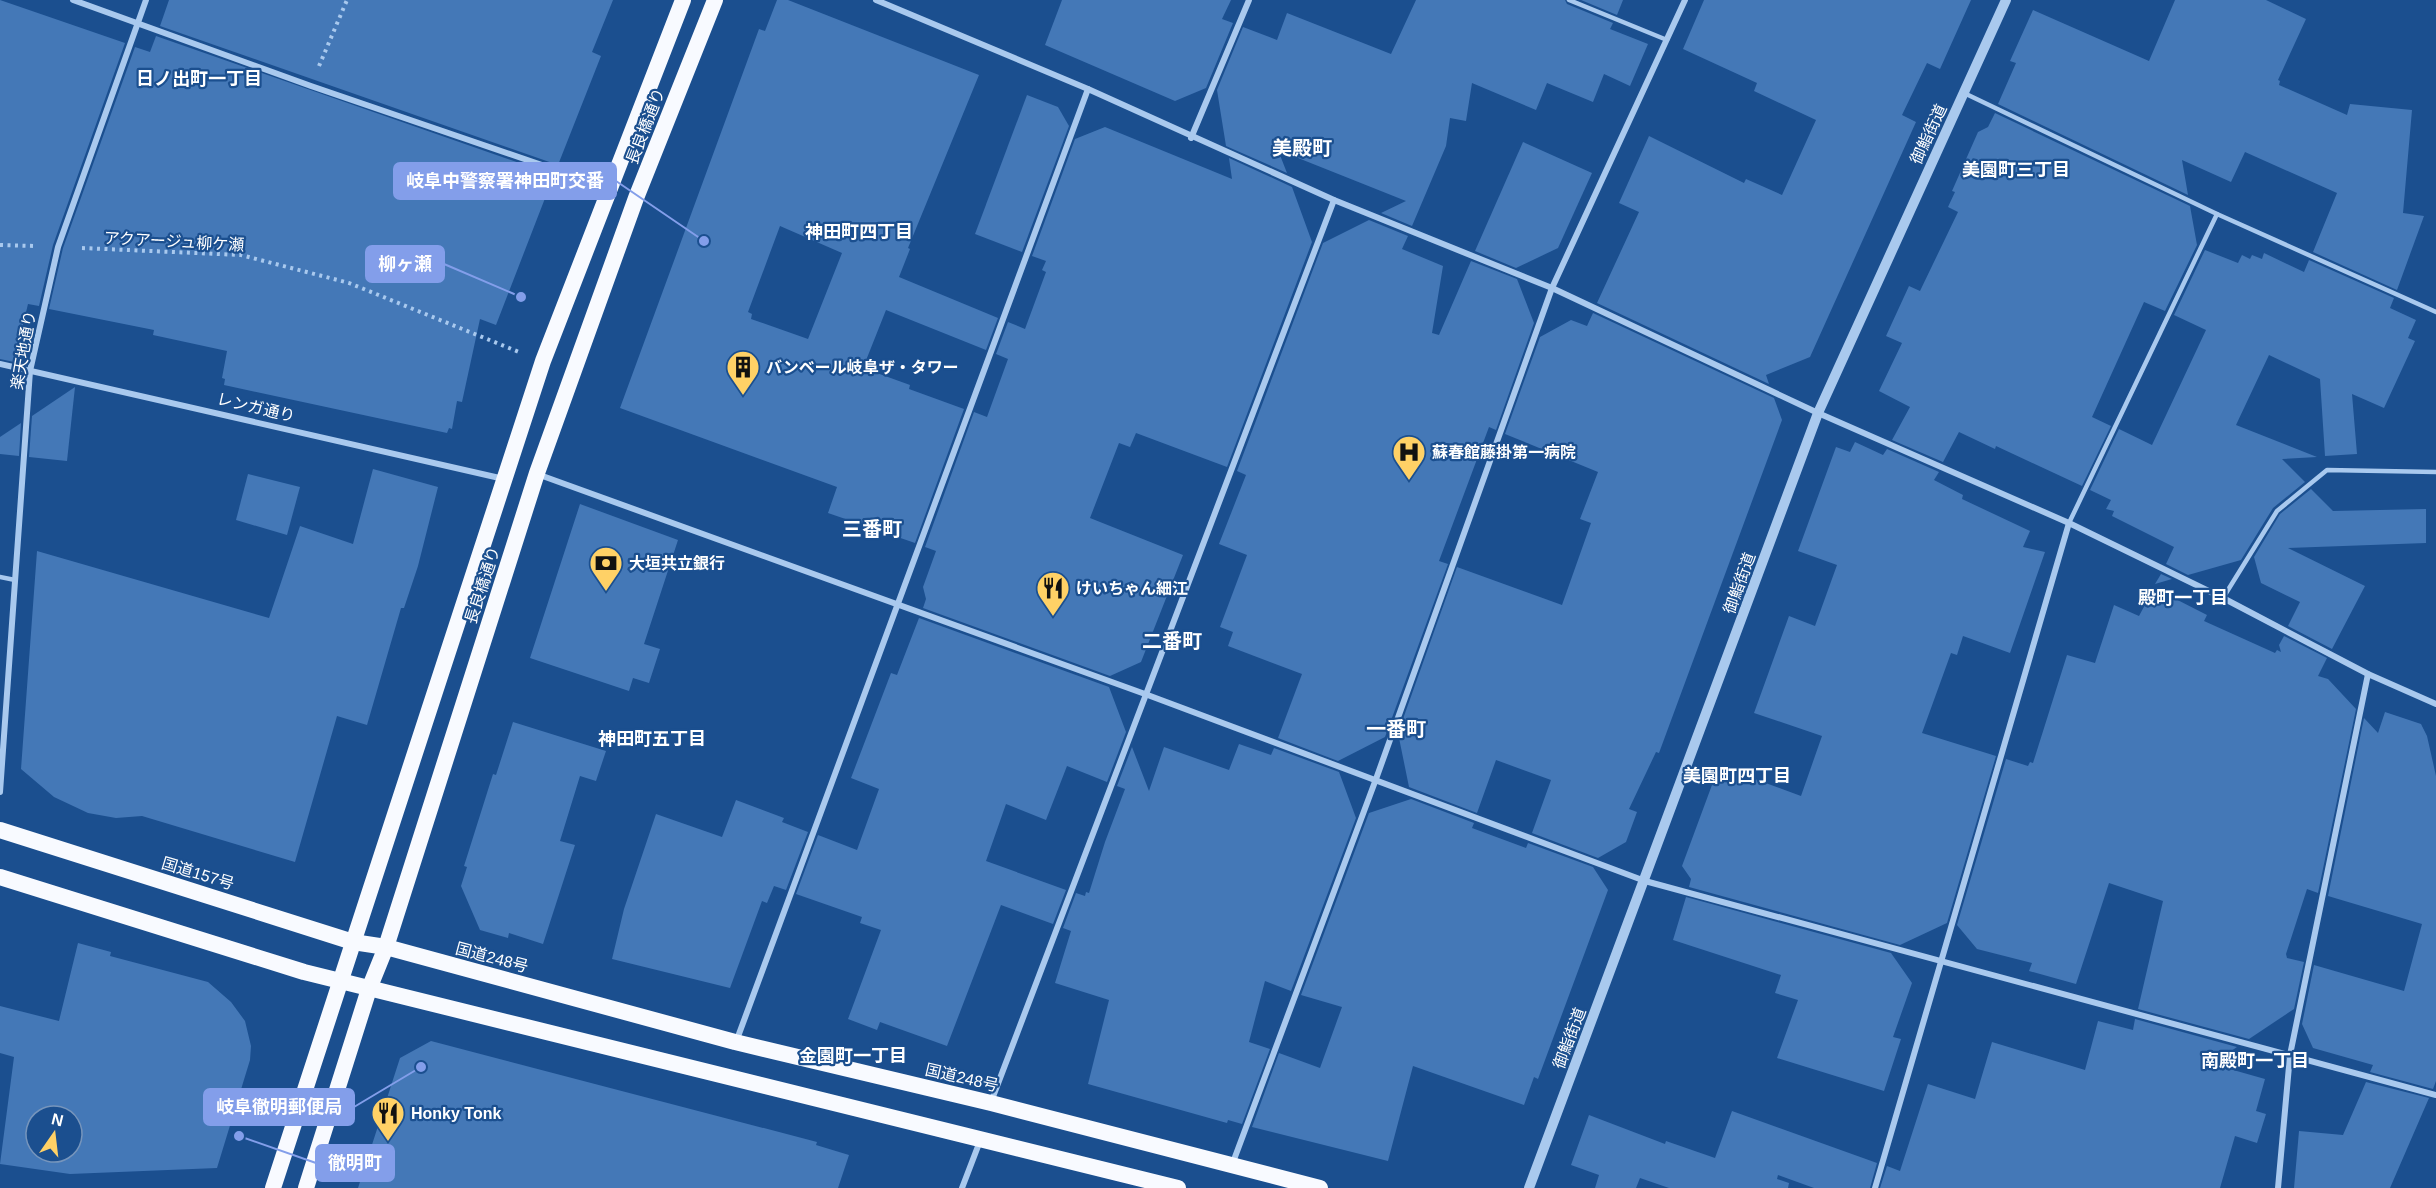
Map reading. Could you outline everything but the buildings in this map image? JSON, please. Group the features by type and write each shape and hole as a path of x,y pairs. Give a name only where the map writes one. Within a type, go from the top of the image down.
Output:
{"highway":[{"name":"長良橋通り","path":"273,1188 543,361 682,0"},
{"name":"長良橋通り","path":"306,1188 369,989 387,947 537,473 636,198 715,0"},
{"name":"国道157号","path":"0,830 353,942 387,947"},
{"path":"0,877 304,972 1178,1188"},
{"name":"国道248号","path":"387,947 735,1042 991,1103 1320,1188"}],"street":[{"path":"73,0 311,86 609,189"},
{"name":"楽天地通り","path":"0,792 30,371 58,247 146,0"},
{"path":"876,0 1088,89 1191,138 1334,200 1552,288 1818,413 2069,523 2223,598 2368,674 2436,704"},
{"path":"1191,138 1249,0"},
{"path":"1233,1165 1376,779 1552,288 1684,0"},
{"name":"御鮨街道","path":"1529,1188 1818,413 2006,0"},
{"path":"735,1042 1088,89"},
{"path":"991,1103 1334,200"},
{"name":"レンガ通り","path":"0,364 505,479"},
{"path":"537,473 1376,779 1645,881 2436,1095"},
{"path":"1875,1188 2069,523"},
{"path":"2278,1188 2290,1055 2368,674"},
{"path":"962,1188 981,1139"}],"lane":[{"path":"1569,0 1667,40"},
{"path":"1964,93 2217,214 2436,312"},
{"path":"2069,523 2217,214"},
{"path":"2223,598 2277,511 2327,470 2436,472"},
{"path":"0,576 15,580"}],"path":[{"path":"311,86 347,0"},
{"name":"アクアージュ柳ケ瀬","path":"0,245 241,255 349,283 543,361"}],"place":[{"name":"岐阜中警察署神田町交番","path":"704,241"},
{"name":"柳ヶ瀬","path":"521,297"},
{"name":"バンベール岐阜ザ・タワー","path":"743,396"},
{"name":"蘇春館藤掛第一病院","path":"1409,481"},
{"name":"大垣共立銀行","path":"606,592"},
{"name":"けいちゃん細江","path":"1053,617"},
{"name":"岐阜徹明郵便局","path":"421,1067"},
{"name":"徹明町","path":"239,1136"},
{"name":"Honky Tonk","path":"388,1142"}],"district":[{"name":"日ノ出町一丁目","path":"199,79"},
{"name":"美殿町","path":"1302,148"},
{"name":"美園町三丁目","path":"2016,170"},
{"name":"神田町四丁目","path":"859,232"},
{"name":"三番町","path":"872,529"},
{"name":"殿町一丁目","path":"2183,598"},
{"name":"二番町","path":"1172,641"},
{"name":"一番町","path":"1396,729"},
{"name":"神田町五丁目","path":"652,739"},
{"name":"美園町四丁目","path":"1737,776"},
{"name":"金園町一丁目","path":"853,1056"},
{"name":"南殿町一丁目","path":"2255,1061"}]}
